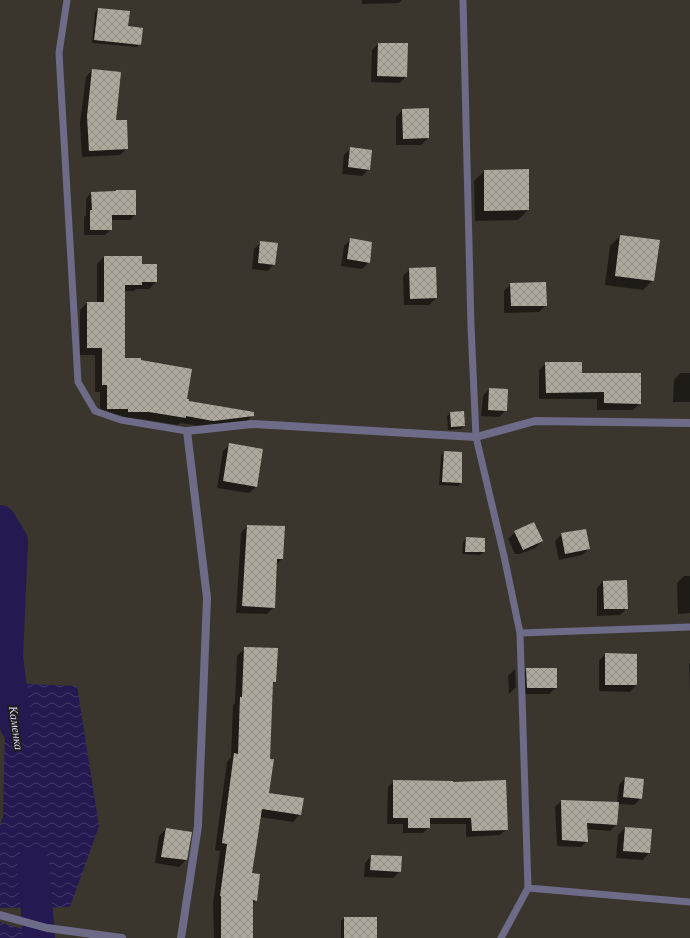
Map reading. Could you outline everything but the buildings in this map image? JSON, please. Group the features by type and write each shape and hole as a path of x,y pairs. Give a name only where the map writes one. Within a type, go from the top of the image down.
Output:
{"street":[{"path":"181,938 198,826 207,598 187,432 252,424 476,437 535,422 690,423"},
{"path":"0,915 47,928 122,938"}],"lane":[{"path":"67,0 59,53 78,382 95,411 121,420 187,432"},
{"path":"463,0 471,326 476,437 504,556 520,633 528,888 501,938"},
{"path":"520,633 690,627"},
{"path":"528,888 690,902"}],"water":[{"path":"6,683 77,686 99,826 70,907 0,908 0,825 3,817"},
{"path":"0,922 49,938 0,938"}],"waterway":[{"name":"Каменка","path":"0,521 12,541 7,657 16,726"},
{"name":"Каменка","path":"33,863 39,938"}]}
